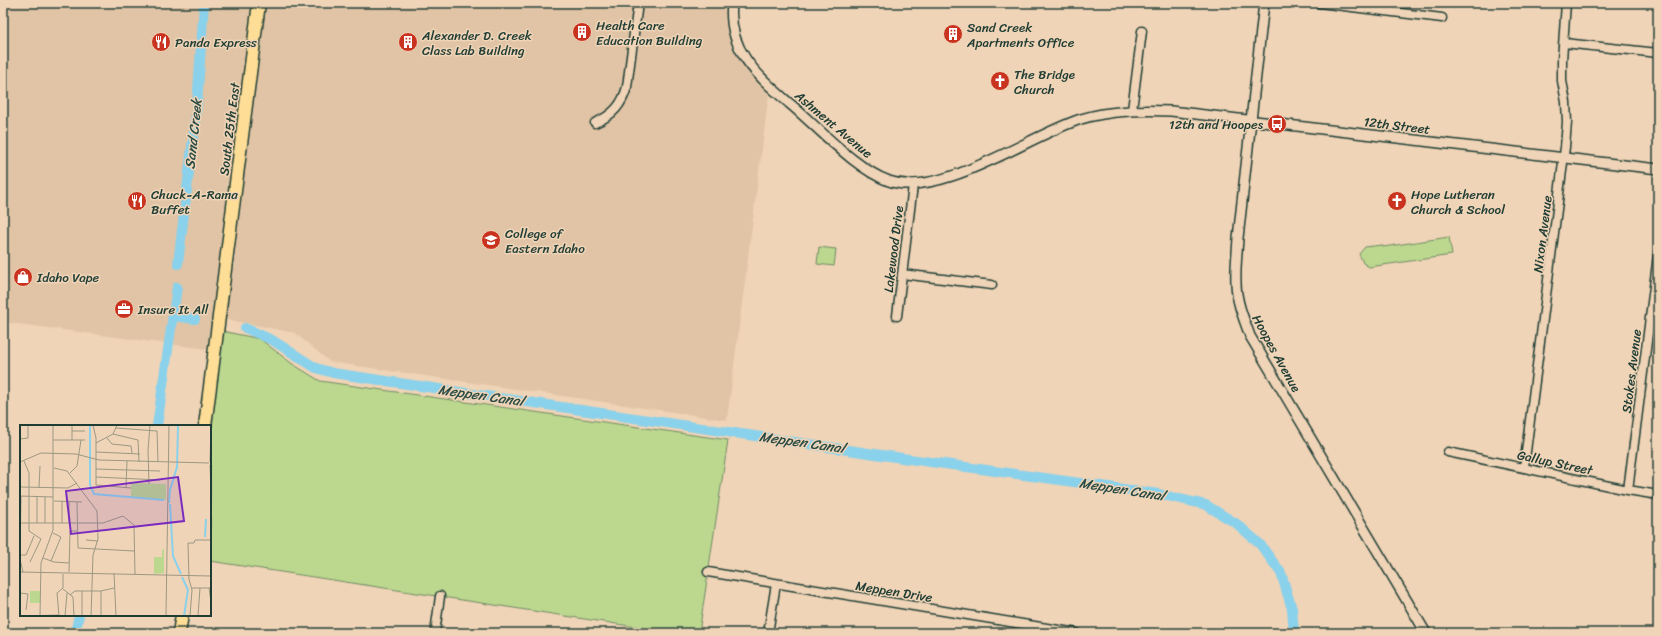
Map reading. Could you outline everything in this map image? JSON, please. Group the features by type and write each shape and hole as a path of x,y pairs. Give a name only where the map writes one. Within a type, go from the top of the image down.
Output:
{"main road":[{"name":"South 25th East","path":"205,425 259,3"},
{"path":"179,633 182,616"}],"street":[{"path":"595,123 612,114 624,98 627,87 638,3"},
{"name":"Ashment Avenue","path":"732,3 732,24 738,48 747,63 770,86 843,151 873,173 889,181 913,185 940,180 1081,119 1108,113 1132,110"},
{"name":"Hoopes Avenue","path":"1264,3 1250,121 1236,267 1237,294 1241,313 1250,336 1426,633"},
{"path":"1319,3 1442,18"},
{"name":"Nixon Avenue","path":"1524,467 1564,158 1567,122 1566,102 1562,81 1562,60 1566,3"},
{"path":"1132,110 1142,31"},
{"path":"1564,43 1658,53"},
{"name":"12th Street","path":"1132,110 1171,111 1658,169"},
{"name":"Lakewood Drive","path":"897,316 913,185"},
{"name":"Stokes Avenue","path":"1628,490 1658,255"},
{"path":"902,274 992,285"},
{"name":"Gallup Street","path":"1448,452 1658,495"},
{"name":"Meppen Drive","path":"708,572 1077,633"},
{"path":"768,633 776,584"},
{"path":"435,633 440,596"}],"shaded area":[{"name":"College of Eastern Idaho","path":"3,3 732,3 739,48 770,86 727,420 330,362 295,333 225,319 214,350 3,322"}],"green space":[{"path":"1449,237 1452,255 1369,267 1363,263 1359,254 1365,247 1382,245 1383,247"},
{"path":"819,247 836,249 834,266 817,264"},
{"path":"217,330 260,339 291,363 320,381 728,440 699,633 675,633 211,561 210,425"}],"waterway":[{"name":"Sand Creek","path":"178,264 197,105 204,3"},
{"name":"Sand Creek","path":"157,425 177,287"},
{"path":"173,316 195,319"},
{"name":"Meppen Canal","path":"245,328 272,340 316,368 333,373 902,458 1159,494 1206,505 1237,524 1260,544 1281,573 1292,609 1294,633"},
{"name":"Sand Creek","path":"75,633 79,616"}],"place":[{"name":"Health Care Education Building","path":"582,32"},
{"name":"Sand Creek Apartments Office","path":"953,34"},
{"name":"Panda Express","path":"161,42"},
{"name":"Alexander D. Creek Class Lab Building","path":"408,42"},
{"name":"The Bridge Church","path":"1000,81"},
{"name":"12th and Hoopes","path":"1277,124"},
{"name":"Chuck-A-Rama Buffet","path":"137,201"},
{"name":"Hope Lutheran Church & School","path":"1397,201"},
{"name":"College of Eastern Idaho","path":"491,240"},
{"name":"Idaho Vape","path":"23,277"},
{"name":"Insure It All","path":"124,309"}]}
